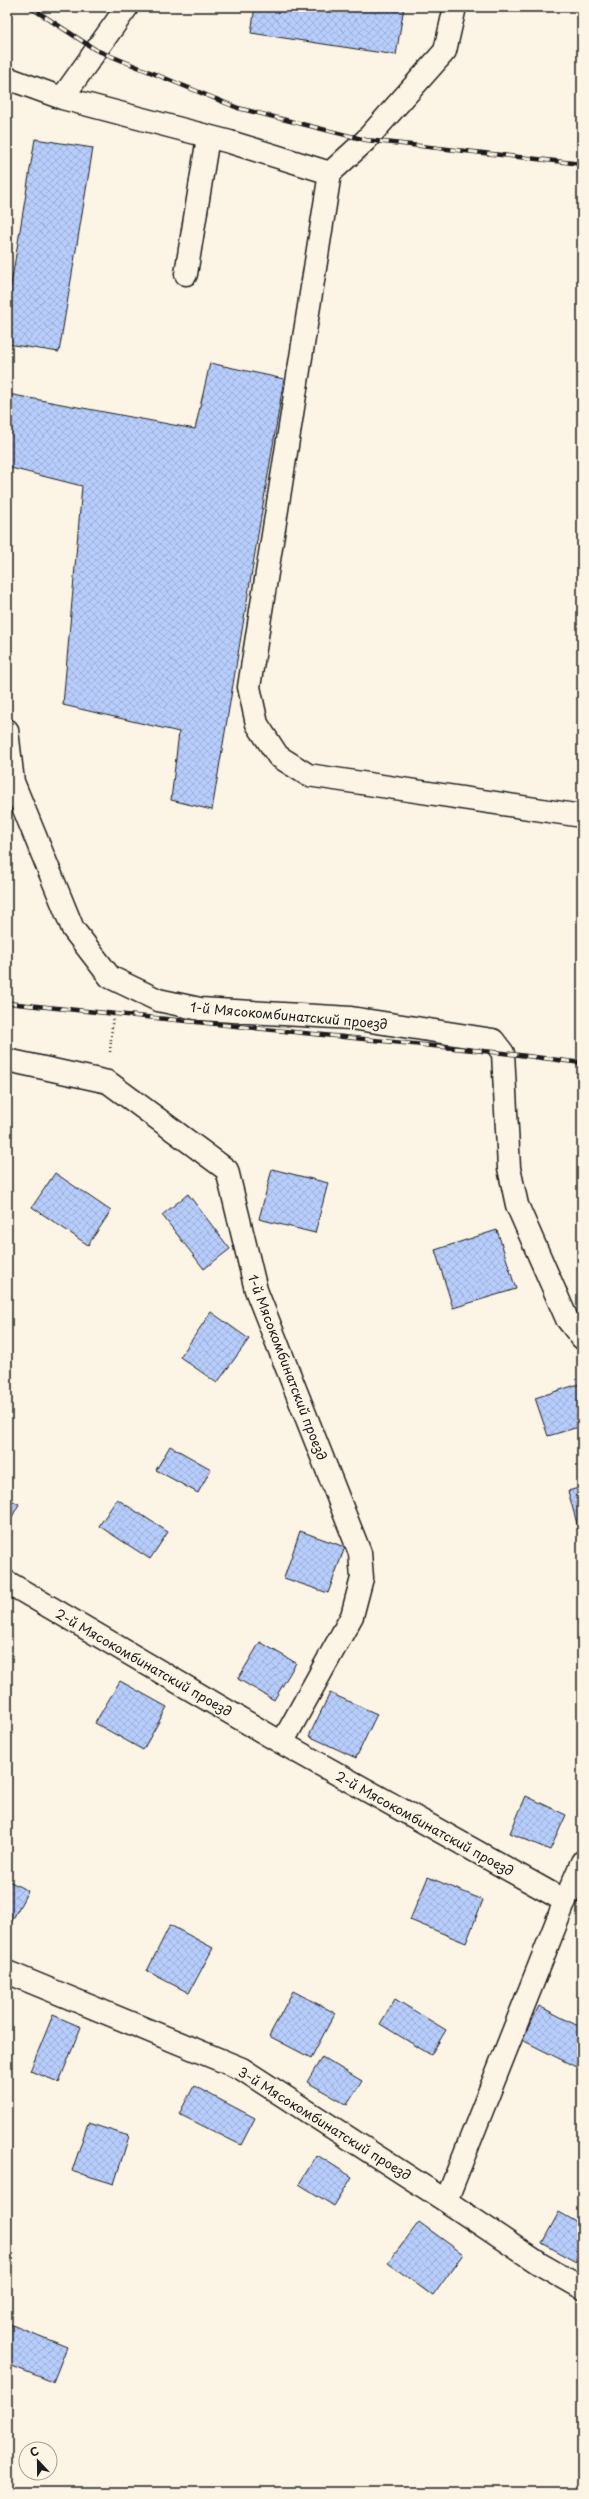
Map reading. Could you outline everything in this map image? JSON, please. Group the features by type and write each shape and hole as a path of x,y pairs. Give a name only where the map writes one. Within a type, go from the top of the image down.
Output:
{"street":[{"path":"62,98 127,7"},
{"path":"455,7 445,51 366,140 330,173 249,687 257,724 278,756 308,775 582,816"},
{"path":"7,82 208,137 330,173"},
{"path":"186,274 208,137"},
{"name":"1-й Мясокомбинатский проезд","path":"7,730 10,781 73,929 110,977 158,1000 200,1009 351,1018 493,1040 503,1052 506,1086 509,1168 517,1205 567,1319 582,1338"},
{"name":"1-й Мясокомбинатский проезд","path":"7,1060 108,1082 227,1170 256,1290 360,1553 362,1578 352,1616 282,1743"},
{"name":"2-й Мясокомбинатский проезд","path":"7,1582 282,1743 565,1901"},
{"path":"446,2200 565,1901 582,1862"},
{"name":"3-й Мясокомбинатский проезд","path":"7,1972 242,2069 446,2200 540,2264 582,2288"}],"path":[{"path":"108,1082 113,1015 110,977"}],"building":[{"path":"255,7 404,7 396,55 251,33"},
{"path":"35,139 93,148 59,352 7,344 7,309"},
{"path":"210,363 284,379 212,810 171,800 179,732 63,705 82,486 7,467 8,394 195,429"},
{"path":"272,1169 328,1183 315,1233 259,1219"},
{"path":"55,1173 111,1211 88,1245 32,1207"},
{"path":"188,1194 230,1249 204,1269 162,1215"},
{"path":"497,1230 516,1289 453,1308 435,1250"},
{"path":"211,1312 249,1339 217,1383 180,1357"},
{"path":"582,1383 582,1426 548,1436 535,1398"},
{"path":"170,1446 211,1469 198,1493 156,1470"},
{"path":"582,1487 582,1530 579,1531 568,1491"},
{"path":"7,1498 19,1504 7,1526"},
{"path":"117,1499 168,1532 150,1559 99,1526"},
{"path":"300,1531 345,1547 328,1593 284,1578"},
{"path":"260,1642 296,1663 274,1700 238,1679"},
{"path":"120,1681 167,1707 143,1750 95,1723"},
{"path":"330,1693 377,1714 356,1758 309,1736"},
{"path":"526,1796 566,1815 550,1850 510,1833"},
{"path":"428,1877 483,1900 466,1943 410,1920"},
{"path":"7,1880 28,1891 7,1930"},
{"path":"170,1925 213,1948 189,1993 147,1971"},
{"path":"293,1991 335,2013 311,2058 269,2036"},
{"path":"395,1999 446,2030 431,2055 380,2024"},
{"path":"539,2006 582,2028 582,2070 522,2040"},
{"path":"53,2015 81,2027 59,2082 30,2071"},
{"path":"322,2057 362,2081 347,2105 307,2082"},
{"path":"194,2086 255,2118 241,2145 179,2114"},
{"path":"88,2123 129,2136 114,2184 72,2171"},
{"path":"317,2155 352,2177 334,2206 299,2184"},
{"path":"559,2212 582,2225 582,2252 577,2262 542,2243"},
{"path":"419,2222 463,2254 433,2296 388,2263"},
{"path":"7,2323 67,2347 53,2382 7,2364"}],"railway":[{"path":"30,7 96,50 238,108 366,140 582,164"},
{"path":"7,1003 503,1053 582,1063"}]}
